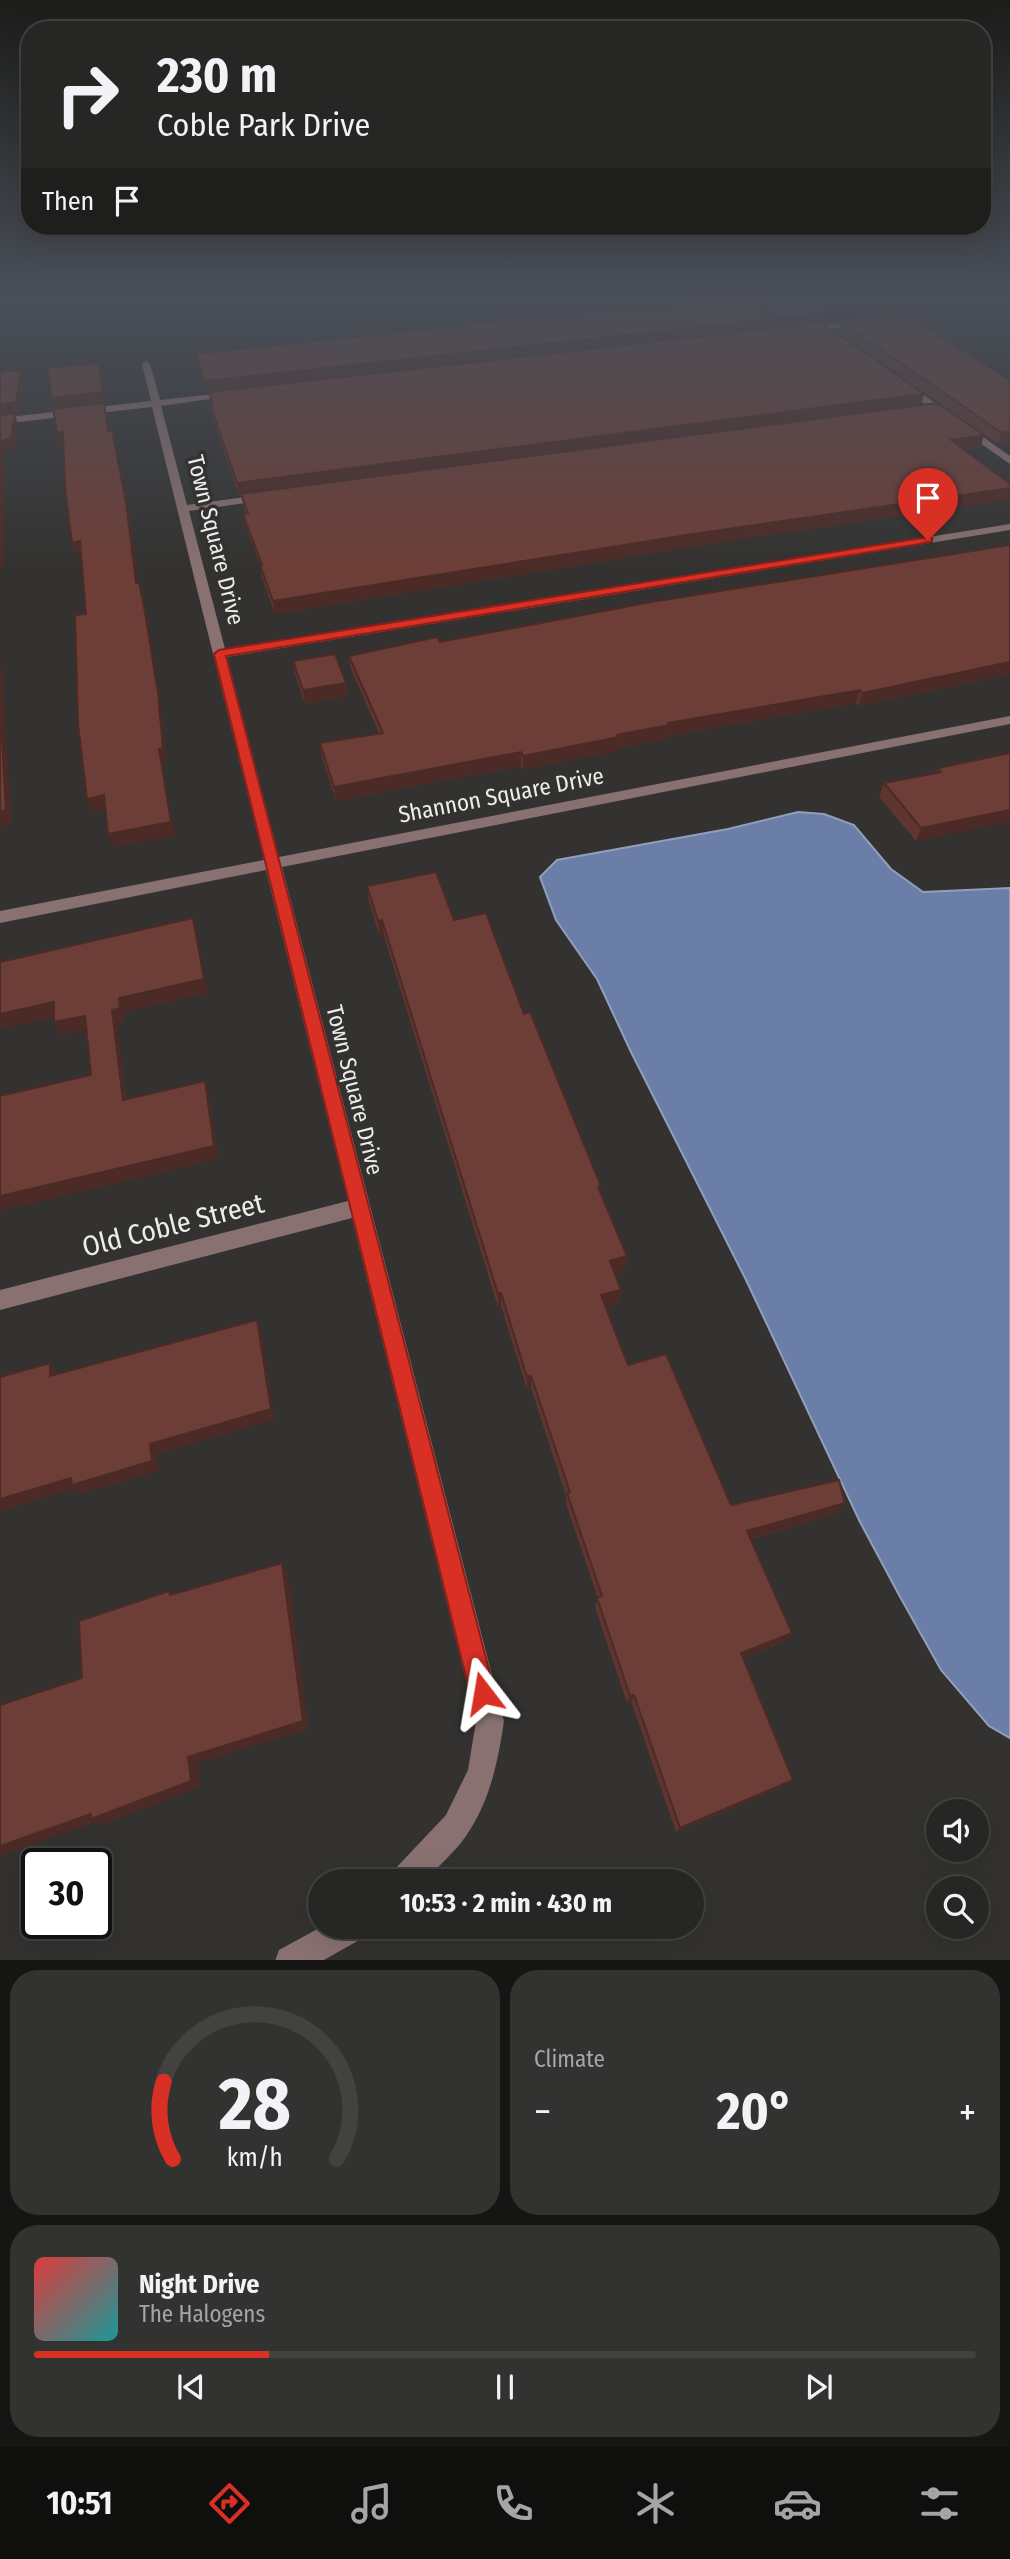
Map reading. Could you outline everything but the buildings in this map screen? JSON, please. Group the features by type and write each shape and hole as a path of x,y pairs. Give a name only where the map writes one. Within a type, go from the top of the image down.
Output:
{"street":[{"name":"Town Square Drive","path":"151,385 490,1721 482,1773 456,1825 416,1869"},
{"path":"904,385 1010,461"},
{"path":"0,421 244,394"},
{"path":"923,411 936,409"},
{"path":"183,509 283,495"},
{"path":"219,654 1010,527"},
{"name":"Shannon Square Drive","path":"0,917 1010,720"},
{"name":"Old Coble Street","path":"0,1300 360,1207"},
{"path":"292,1960 330,1939"}],"water":[{"path":"798,812 824,814 854,825 891,869 923,892 1010,888 1010,1738 989,1726 941,1670 899,1595 860,1522 746,1280 597,979 556,920 540,877 557,860 728,829"}],"route":[{"path":"483,1693 219,654 928,540"}]}
